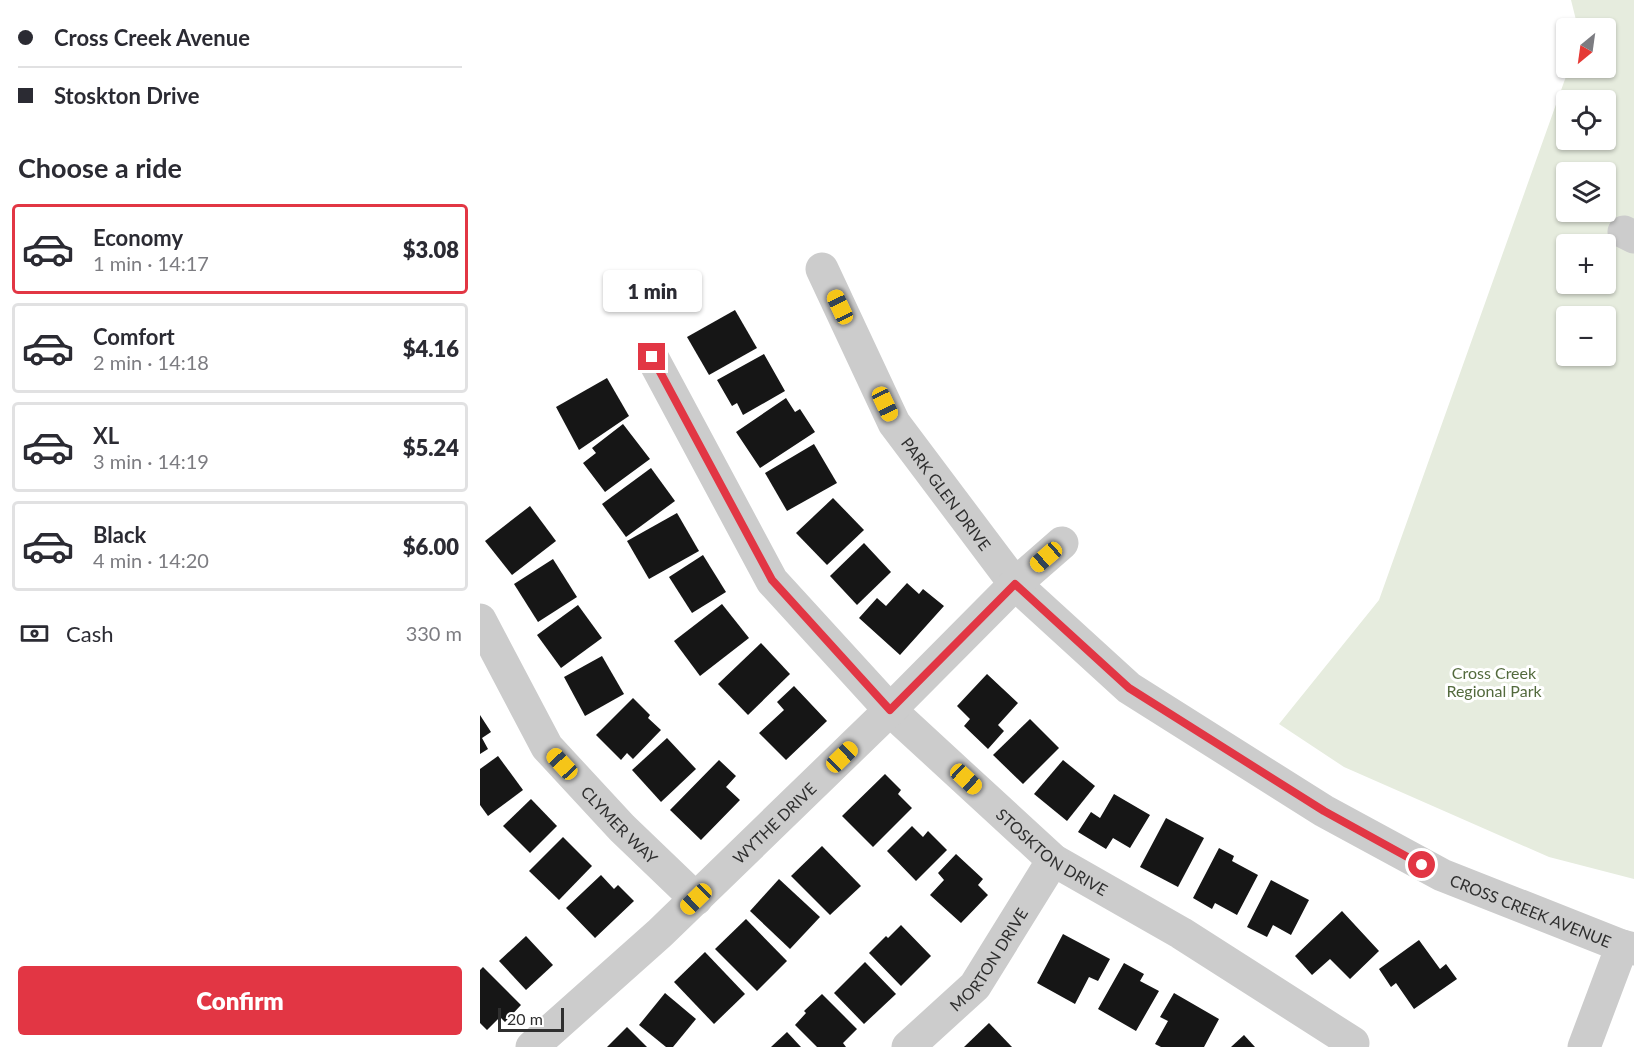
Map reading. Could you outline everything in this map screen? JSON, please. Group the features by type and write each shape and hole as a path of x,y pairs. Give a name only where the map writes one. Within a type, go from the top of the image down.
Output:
{"street":[{"name":"PARK GLEN DRIVE","path":"822,269 894,423 1015,584"},
{"name":"STOSKTON DRIVE","path":"652,357 772,580 890,710 1053,860 1181,933 1353,1043"},
{"name":"WYTHE DRIVE","path":"532,1047 696,899 890,710 1015,584 1062,543"},
{"name":"CROSS CREEK AVENUE","path":"1015,584 1129,688 1324,811 1442,875 1628,948"},
{"name":"CLYMER WAY","path":"480,620 547,747 622,828 696,899"},
{"name":"MORTON DRIVE","path":"908,1047 975,986 1053,860"},
{"path":"1584,1047 1628,948"}],"green space":[{"name":"Cross Creek Regional Park","path":"1571,0 1634,0 1634,879 1549,857 1344,767 1279,724 1379,600 1556,104 1556,150 1616,150 1616,90 1561,90 1565,78 1616,78 1616,18 1576,18"}],"building":[{"path":"735,310 757,348 709,375 687,337"},
{"path":"764,354 785,391 743,415 737,403 732,406 717,380"},
{"path":"607,378 629,416 579,450 556,407"},
{"path":"786,398 795,412 800,409 815,432 760,468 736,432"},
{"path":"623,424 650,459 605,492 583,463 596,453 592,448"},
{"path":"814,444 837,483 787,511 765,473"},
{"path":"651,468 675,501 626,537 602,504"},
{"path":"833,498 864,530 827,565 796,533"},
{"path":"530,506 556,541 512,575 485,541"},
{"path":"677,513 699,551 649,579 627,541"},
{"path":"864,543 891,572 857,605 830,576"},
{"path":"703,555 726,592 692,613 669,577"},
{"path":"553,559 577,597 538,622 514,584"},
{"path":"907,583 919,594 923,589 944,606 900,655 859,618 877,598 886,606"},
{"path":"722,604 749,638 700,676 674,641"},
{"path":"578,605 602,638 561,668 537,635"},
{"path":"761,643 790,674 748,715 718,684"},
{"path":"602,656 624,694 585,716 564,677"},
{"path":"987,674 1018,703 998,725 1004,731 988,749 964,726 970,719 957,706"},
{"path":"794,686 827,721 786,760 759,733 784,710 777,702"},
{"path":"633,698 650,715 648,718 661,730 633,759 627,753 621,760 596,735"},
{"path":"480,715 491,732 482,738 488,749 480,754"},
{"path":"1030,719 1059,748 1023,784 993,755"},
{"path":"667,738 696,769 661,802 632,770"},
{"path":"498,756 523,790 488,816 480,805 480,769"},
{"path":"719,760 736,776 726,787 740,800 701,840 670,810"},
{"path":"1063,760 1095,786 1067,821 1034,794"},
{"path":"885,774 901,790 898,794 912,808 873,847 842,816"},
{"path":"1114,794 1150,815 1130,848 1113,838 1106,849 1078,832 1091,812 1100,818"},
{"path":"531,799 557,826 530,853 503,826"},
{"path":"1166,818 1204,838 1178,887 1140,867"},
{"path":"912,826 923,837 928,831 947,850 916,881 887,851"},
{"path":"563,837 592,866 559,900 529,871"},
{"path":"822,846 861,886 830,915 791,876"},
{"path":"1219,848 1234,856 1232,861 1258,875 1237,915 1215,903 1212,909 1193,898"},
{"path":"956,854 983,879 978,885 988,895 961,923 930,895 944,880 938,873"},
{"path":"601,875 614,889 618,885 634,901 595,938 566,908"},
{"path":"779,879 820,917 790,949 750,911"},
{"path":"1271,880 1309,900 1291,935 1273,925 1267,937 1247,927"},
{"path":"1342,911 1379,951 1350,979 1330,959 1312,975 1295,956"},
{"path":"746,919 787,961 757,991 715,949"},
{"path":"901,925 931,956 901,986 869,953"},
{"path":"1063,934 1110,959 1098,981 1089,977 1075,1004 1037,983"},
{"path":"526,936 553,965 526,990 499,961"},
{"path":"1419,940 1440,969 1446,964 1457,979 1414,1009 1396,983 1391,987 1379,969"},
{"path":"705,952 745,994 714,1024 674,982"},
{"path":"865,962 896,994 864,1024 834,993"},
{"path":"1124,963 1144,974 1140,981 1159,991 1136,1031 1098,1009"},
{"path":"483,967 521,1005 505,1022 500,1017 487,1030 480,1023 480,970"},
{"path":"665,993 696,1019 673,1047 666,1047 639,1025"},
{"path":"1174,993 1219,1019 1204,1047 1161,1047 1155,1044 1168,1021 1160,1017"},
{"path":"822,994 857,1029 843,1043 846,1047 817,1047 795,1025 806,1013 804,1011"},
{"path":"989,1023 1012,1047 964,1047"},
{"path":"627,1027 647,1047 607,1047"},
{"path":"787,1032 801,1047 771,1047"},
{"path":"1244,1035 1255,1047 1231,1047"}],"route":[{"path":"652,357 772,580 890,710 1015,584 1129,688 1324,811 1422,865"}]}
